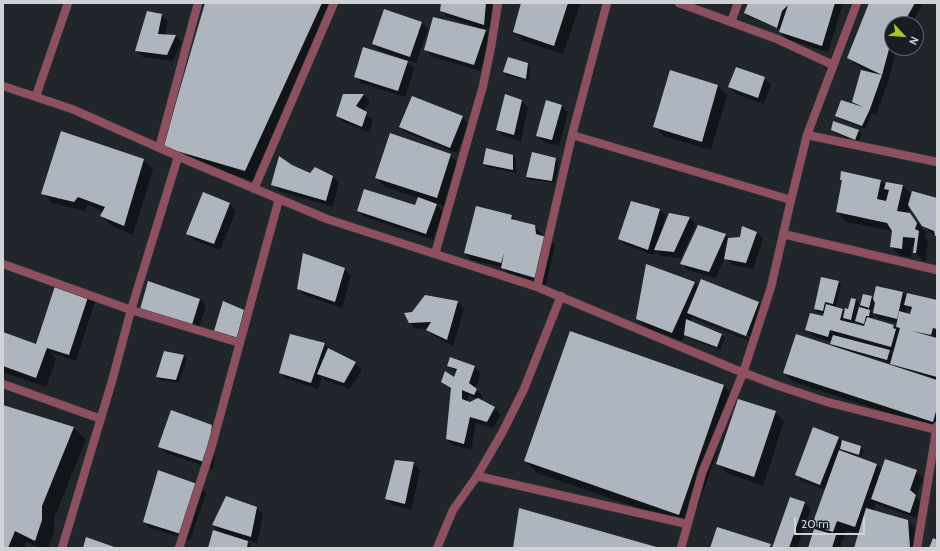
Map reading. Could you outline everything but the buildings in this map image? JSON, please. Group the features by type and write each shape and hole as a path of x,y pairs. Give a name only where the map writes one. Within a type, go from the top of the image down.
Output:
{"street":[{"path":"36,96 68,3"},
{"path":"159,148 198,3"},
{"path":"254,189 334,3"},
{"path":"435,254 483,86 498,3"},
{"path":"537,287 572,135 607,3"},
{"path":"679,3 777,39 833,65"},
{"path":"731,22 738,3"},
{"path":"681,548 702,473 743,373 772,287 791,200 808,135 856,3"},
{"path":"3,86 72,109 178,157 327,219 537,287 743,373 827,402 936,428 917,548"},
{"path":"572,135 791,200"},
{"path":"808,135 937,162"},
{"path":"62,548 101,419 131,310 178,157"},
{"path":"179,548 211,448 280,199"},
{"path":"783,234 937,270"},
{"path":"3,264 131,310 240,343"},
{"path":"437,548 453,510 477,476 502,433 524,389 561,296"},
{"path":"3,384 101,419"},
{"path":"477,476 688,524"}]}
